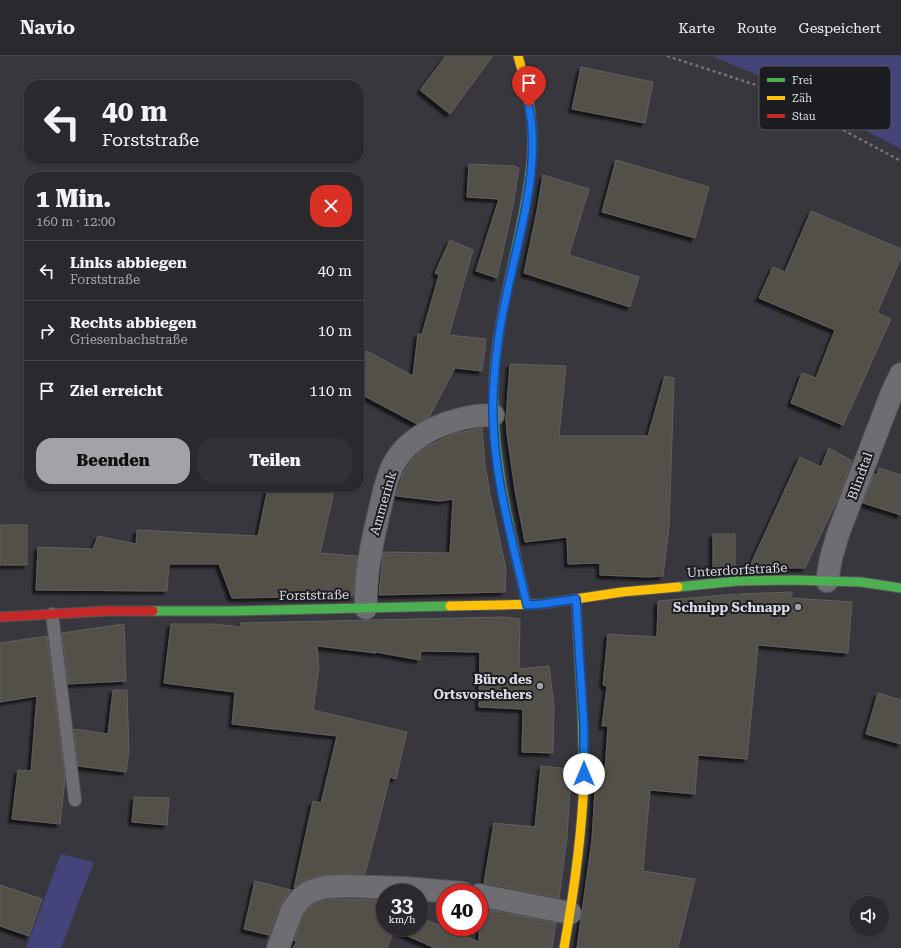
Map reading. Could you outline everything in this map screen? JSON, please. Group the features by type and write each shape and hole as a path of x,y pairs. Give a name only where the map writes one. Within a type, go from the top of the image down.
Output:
{"street":[{"path":"518,56 532,119 532,169 502,316 494,378 493,414 495,444 501,488 527,605"},
{"name":"Blindtal","path":"827,581 831,558 838,534 890,395 901,374"},
{"name":"Ammerink","path":"366,608 367,574 373,538 392,467 400,454 420,436 435,428 465,418 493,414"},
{"name":"Unterdorfstraße","path":"576,599 622,592 737,581 793,580 861,582 901,588"},
{"path":"564,948 580,833 584,774 584,727 576,599"},
{"name":"Forststraße","path":"0,616 107,611 231,611 527,605 576,599"},
{"path":"278,948 292,910 301,898 311,891 345,886 436,891"},
{"path":"488,897 570,913"}],"lane":[{"path":"52,614 75,800"}],"path":[{"path":"667,56 759,86"},
{"path":"843,130 901,161"}],"shaded area":[{"path":"712,56 901,56 901,149 865,130 891,130 891,66 759,66 759,76"},
{"path":"61,854 94,862 61,948 26,948"}],"building":[{"path":"446,56 493,56 450,114 420,90"},
{"path":"581,67 653,82 645,123 572,109"},
{"path":"616,160 709,187 695,238 602,212"},
{"path":"469,164 514,166 519,168 513,206 497,278 476,271 499,199 467,197"},
{"path":"543,175 589,189 569,255 639,277 630,307 524,273"},
{"path":"811,211 901,249 901,258 877,313 891,319 843,425 791,403 802,373 816,378 835,330 759,298 773,267 785,272"},
{"path":"450,240 473,250 449,335 486,339 482,371 455,368 429,417 417,424 364,396 364,357 367,351 413,376 418,334 422,334 439,275 435,273"},
{"path":"510,364 566,366 559,436 648,436 665,376 674,378 669,527 663,576 649,577 600,575 600,563 568,564 567,537 525,542 515,490 507,434 506,419"},
{"path":"482,428 485,465 506,569 505,592 379,595 383,552 450,553 453,499 440,501 396,496 403,473 418,453 428,446 453,434"},
{"path":"829,448 852,461 839,496 805,568 749,568 800,457 821,467"},
{"path":"879,468 901,475 901,515 863,503 874,474 877,475"},
{"path":"267,492 334,492 320,553 357,556 353,596 232,598 219,564 169,564 167,591 36,590 38,547 93,549 98,536 136,544 137,530 258,536"},
{"path":"0,525 27,525 27,565 0,565"},
{"path":"713,534 735,534 735,569 713,571"},
{"path":"793,592 790,598 852,602 848,653 758,645 747,759 698,755 695,794 650,790 643,871 695,879 678,948 577,948 592,840 596,772 605,772 608,726 602,726 607,686 603,685 608,634 657,637 658,601 735,594 735,599 738,594"},
{"path":"504,617 520,619 519,669 549,666 554,706 553,753 522,752 523,709 479,707 480,652 421,651 420,660 376,652 317,646 319,667 313,710 407,732 396,779 390,777 365,874 322,875 307,879 294,888 313,801 321,803 337,736 232,724 235,692 164,683 171,624 213,624 242,627 240,623"},
{"path":"124,624 126,681 68,684 62,633"},
{"path":"47,636 65,779 60,824 12,819 18,770 31,771 37,696 0,702 0,643"},
{"path":"113,690 127,690 129,752 126,772 78,766 74,729 108,734"},
{"path":"878,693 901,700 901,744 866,734"},
{"path":"541,766 571,769 567,837 559,898 484,883 494,823 535,827"},
{"path":"134,797 169,798 167,825 132,822"},
{"path":"255,881 291,890 280,905 269,935 244,929"},
{"path":"0,885 42,899 29,936 0,926"},
{"path":"327,899 376,900 376,936 392,936 387,948 293,948 297,941 294,941 303,916 316,902"},
{"path":"488,910 556,923 552,948 435,948 408,936 428,936 428,921 436,924 436,936 465,936 479,942 479,936 488,936"}],"traffic: fast":[{"path":"527,605 508,521 498,464 495,435 494,378 500,327 530,175"},
{"path":"678,587 737,581 793,580 861,582 901,588"},
{"path":"576,599 584,778"},
{"path":"153,611 231,611 450,606"}],"traffic: slow":[{"path":"518,56 526,86 531,115 532,160 530,175"},
{"path":"450,606 542,604 622,592 678,587"},
{"path":"564,948 577,863 584,778"}],"traffic: jam":[{"path":"0,617 107,611 153,611"}],"place":[{"name":"Schnipp Schnapp","path":"798,607"},
{"name":"Büro des Ortsvorstehers","path":"540,686"}],"route":[{"path":"529,107 532,119 533,136 532,169 498,342 494,378 493,414 495,444 498,473 527,605 576,599 584,727 584,774"}]}
